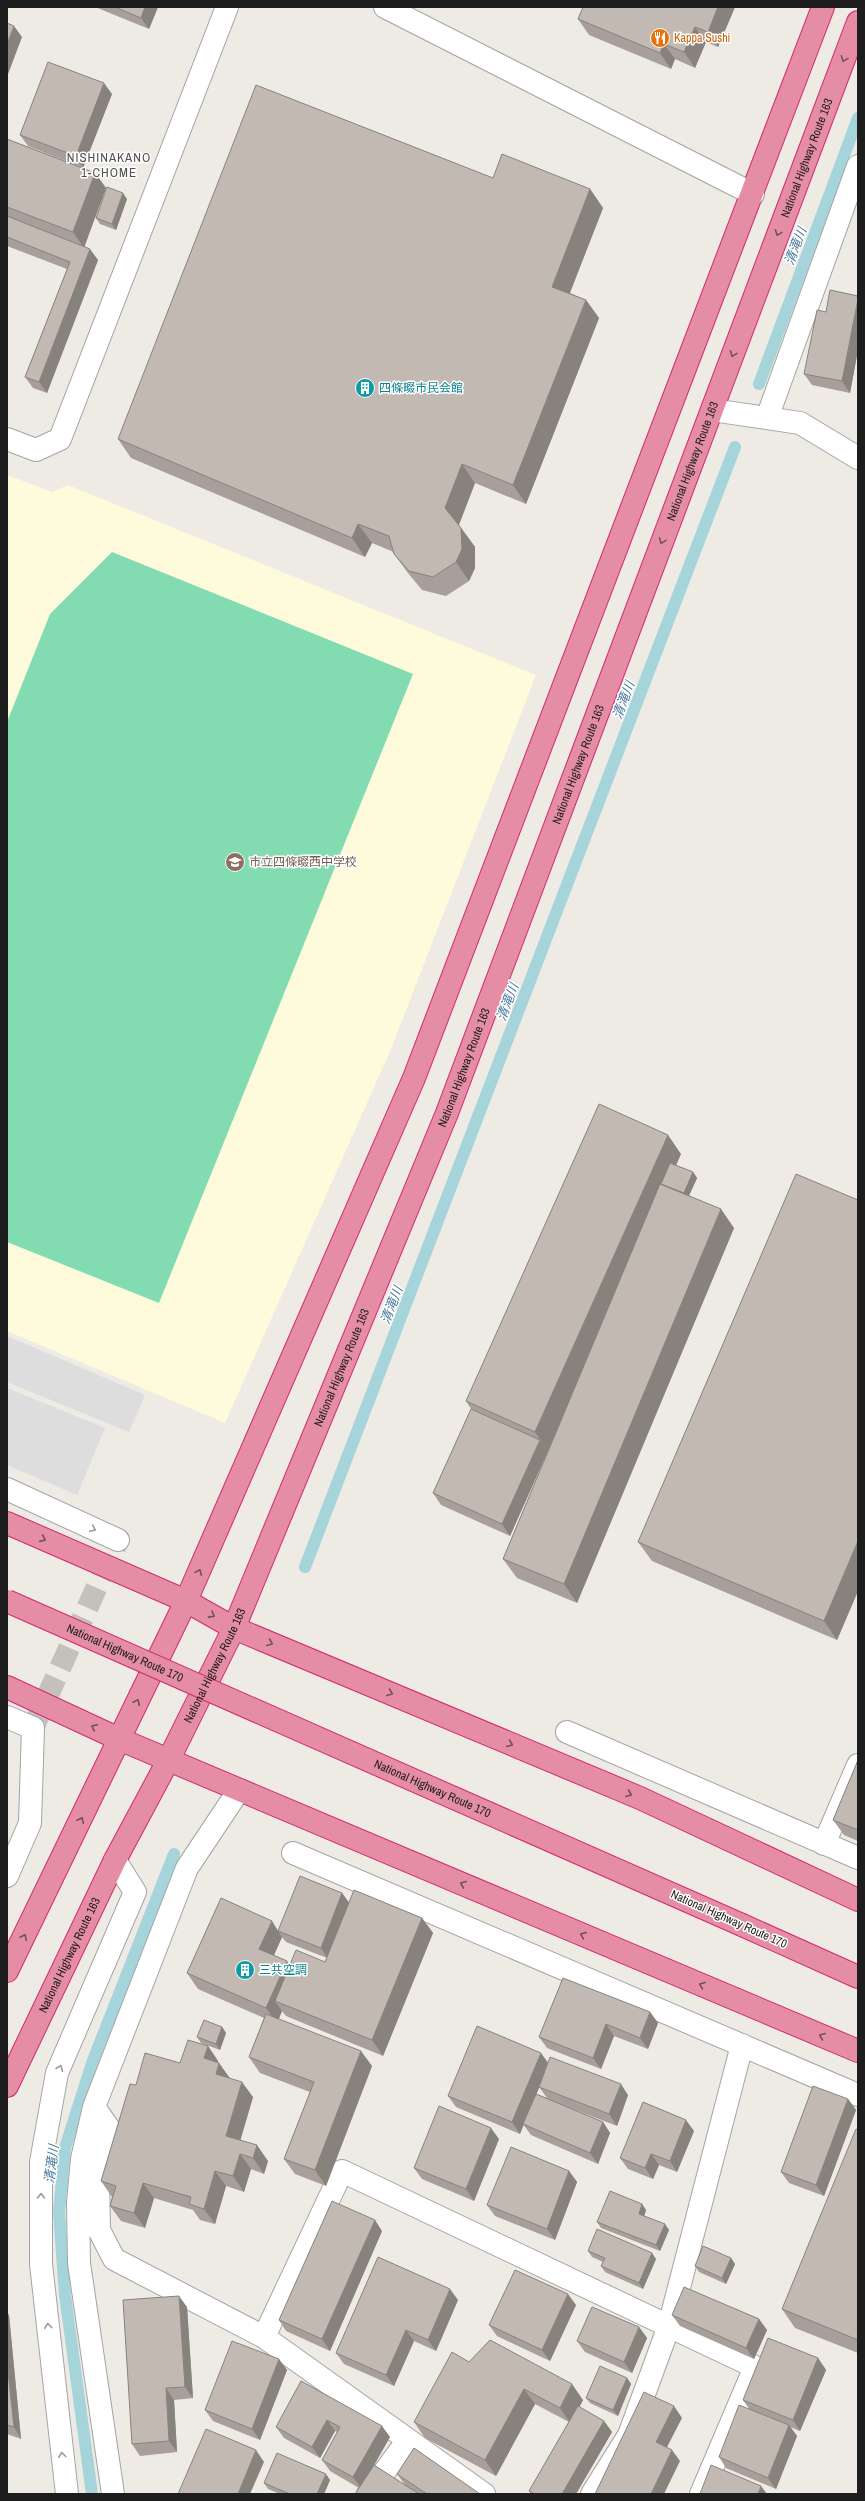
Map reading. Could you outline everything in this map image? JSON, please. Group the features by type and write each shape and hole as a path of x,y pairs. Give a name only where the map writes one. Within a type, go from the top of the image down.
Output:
{"highway":[{"path":"7,1972 186,1601 414,1078 753,194 823,7"},
{"name":"National Highway Route 163","path":"7,2086 115,1860 169,1759 234,1628 447,1113 858,22"},
{"path":"7,1523 186,1601 234,1628 640,1798 858,1900"},
{"name":"National Highway Route 170","path":"7,1601 858,1977"},
{"path":"7,1687 119,1739 858,2052"}],"street":[{"path":"7,439 36,450 60,439 227,7"},
{"path":"385,7 753,194"},
{"path":"767,418 858,166"},
{"path":"712,410 800,423 858,458"},
{"path":"7,1489 118,1540"},
{"path":"7,1717 33,1728 30,1823 7,1876"},
{"path":"567,1732 858,1858"},
{"path":"824,1844 858,1765"},
{"path":"113,2494 79,2264 78,2203 82,2159 94,2107 187,1868 239,1790"},
{"path":"293,1854 858,2095"},
{"path":"67,2494 40,2264 41,2162 57,2073 135,1892 115,1860"},
{"path":"592,2494 629,2435 670,2326 742,2045"},
{"path":"94,2107 108,2128 98,2175 99,2230 114,2259 264,2337 484,2494"},
{"path":"264,2337 342,2171 755,2367 701,2494"},
{"path":"368,2494 408,2440"}],"shaded area":[{"name":"市立四條畷西中学校","path":"7,475 52,492 68,485 536,675 391,1049 225,1423 7,1331"},
{"path":"7,1336 145,1395 129,1432 7,1382"},
{"path":"7,1388 105,1428 77,1495 7,1465"}],"green space":[{"path":"112,552 413,674 159,1303 7,1242 7,722 50,614"}],"building":[{"path":"115,7 145,7 141,18"},
{"name":"Kappa Sushi","path":"583,7 718,7 708,32 695,27 684,52 664,44 660,53 578,19"},
{"path":"7,23 14,26 7,44"},
{"path":"48,62 104,83 76,156 20,135"},
{"name":"四條畷市民会館","path":"256,85 493,178 502,154 590,189 552,287 586,300 513,485 462,464 445,508 461,528 462,549 456,562 433,577 409,571 394,554 389,536 358,524 352,538 118,439"},
{"path":"7,139 95,173 73,232 7,207"},
{"path":"107,187 123,193 112,224 96,218"},
{"path":"7,216 90,249 39,382 25,377 70,262 7,237"},
{"path":"830,290 858,296 842,381 804,374 817,310 826,312"},
{"path":"599,1104 668,1135 535,1432 466,1401"},
{"path":"670,1163 693,1172 684,1193 661,1184"},
{"path":"796,1174 858,1200 858,1541 824,1621 638,1542"},
{"path":"660,1184 721,1209 564,1584 503,1559"},
{"path":"471,1409 540,1440 502,1524 433,1493"},
{"path":"858,1760 858,1830 833,1820"},
{"path":"300,1876 342,1893 321,1948 278,1931"},
{"path":"354,1890 422,1918 372,2040 275,2001 296,1950 325,1962"},
{"name":"三共空調","path":"221,1898 272,1921 259,1949 287,1961 266,2008 187,1973"},
{"path":"563,1978 650,2012 640,2038 606,2024 593,2058 539,2037"},
{"path":"266,2014 361,2051 315,2170 284,2159 314,2082 249,2057"},
{"path":"204,2020 222,2027 216,2044 197,2037"},
{"path":"477,2026 541,2053 512,2122 448,2096"},
{"path":"188,2040 208,2046 204,2058 219,2063 216,2074 242,2082 226,2136 257,2145 253,2158 240,2154 233,2176 215,2171 204,2209 189,2204 191,2197 143,2183 134,2213 110,2206 116,2186 101,2181 130,2084 136,2085 145,2053 180,2063"},
{"path":"550,2057 621,2084 609,2114 539,2087"},
{"path":"813,2086 848,2099 816,2185 781,2172"},
{"path":"536,2094 603,2122 590,2153 523,2124"},
{"path":"643,2102 686,2120 670,2161 651,2154 645,2168 620,2158"},
{"path":"439,2106 491,2128 466,2189 414,2168"},
{"path":"856,2129 858,2130 858,2340 782,2309"},
{"path":"511,2147 569,2171 547,2229 487,2205"},
{"path":"610,2191 642,2204 639,2214 665,2224 656,2245 597,2222"},
{"path":"332,2201 375,2220 322,2339 279,2320"},
{"path":"597,2229 652,2253 639,2283 601,2266 605,2258 588,2251"},
{"path":"703,2246 731,2258 722,2278 695,2266"},
{"path":"378,2257 450,2289 428,2340 406,2330 386,2375 336,2353"},
{"path":"515,2270 568,2294 542,2350 489,2325"},
{"path":"684,2287 759,2319 746,2348 672,2315"},
{"path":"179,2296 185,2387 166,2388 169,2441 132,2444 123,2300"},
{"path":"592,2307 639,2327 624,2362 577,2341"},
{"path":"768,2338 818,2358 793,2420 743,2400"},
{"path":"490,2340 572,2384 560,2408 524,2389 485,2460 414,2422 452,2352 469,2362"},
{"path":"232,2341 279,2359 252,2429 205,2410"},
{"path":"7,2362 14,2427 7,2425"},
{"path":"600,2366 627,2378 613,2410 586,2398"},
{"path":"301,2381 382,2426 353,2477 322,2460 340,2427 327,2420 312,2447 276,2427"},
{"path":"644,2392 674,2406 656,2442 672,2450 651,2494 595,2494"},
{"path":"739,2405 789,2425 768,2478 719,2457"},
{"path":"578,2406 604,2421 562,2494 535,2494 529,2491"},
{"path":"206,2429 256,2450 238,2494 178,2494"},
{"path":"414,2448 480,2494 427,2494 397,2474"},
{"path":"277,2453 326,2474 317,2494 290,2494 264,2483"},
{"path":"374,2465 419,2494 355,2494"},
{"path":"711,2465 761,2486 758,2494 700,2494"}],"waterway":[{"name":"清滝川","path":"759,384 858,118"},
{"name":"清滝川","path":"305,1567 735,447"},
{"name":"清滝川","path":"92,2494 65,2295 59,2212 65,2148 92,2063 174,1854"}],"tunnel":[{"path":"33,1728 118,1540"}],"place":[{"name":"Kappa Sushi","path":"660,38"},
{"name":"四條畷市民会館","path":"365,388"},
{"name":"市立四條畷西中学校","path":"235,862"},
{"name":"三共空調","path":"245,1970"}],"district":[{"name":"NISHINAKANO 1-CHOME","path":"109,164"}]}
